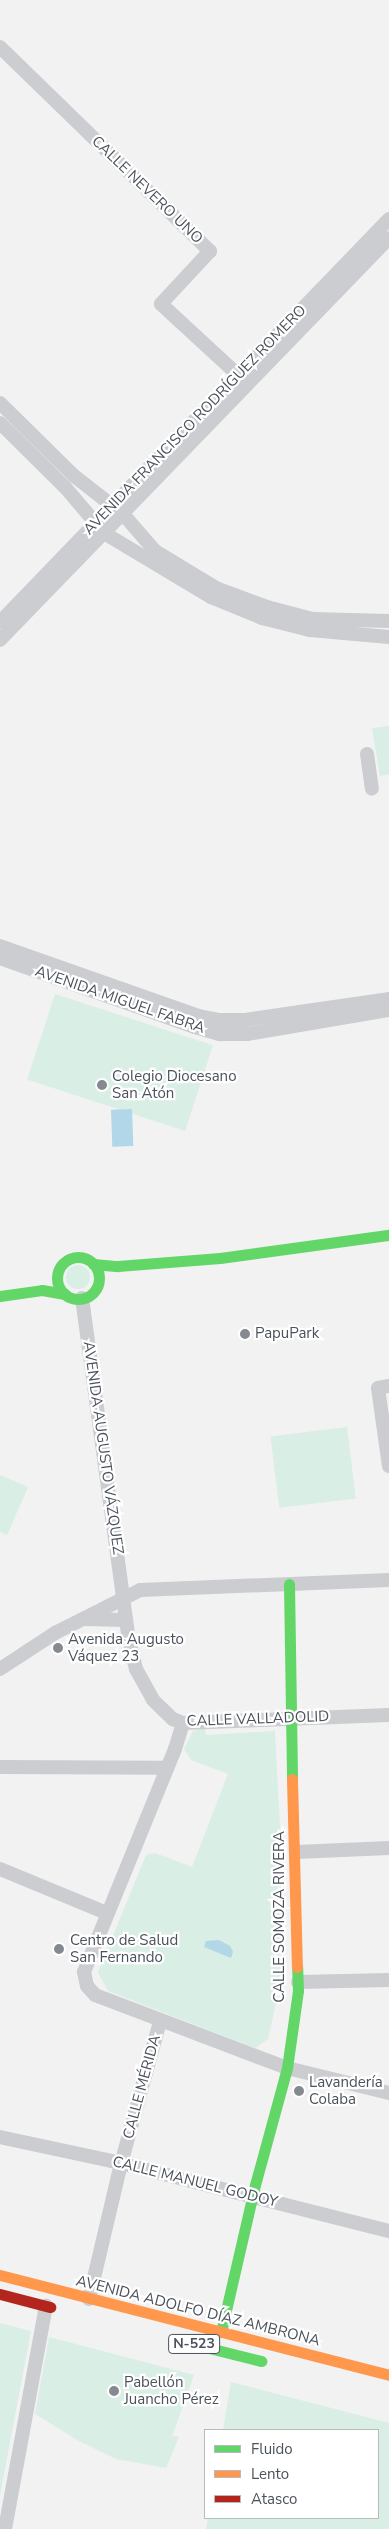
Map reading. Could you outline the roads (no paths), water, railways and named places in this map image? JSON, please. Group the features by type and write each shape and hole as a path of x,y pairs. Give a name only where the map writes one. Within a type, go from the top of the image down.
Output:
{"main road":[{"path":"8,1283 43,1278 59,1268 67,1260 78,1257 93,1264 118,1266 220,1258 389,1235"},
{"path":"0,1296 52,1290 74,1298 82,1298 95,1289 118,1280 220,1258"},
{"path":"93,1264 99,1279 95,1289"},
{"path":"59,1268 58,1285 65,1294"},
{"name":"CALLE SOMOZA RIVERA","path":"221,2332 253,2197 287,2068 298,1982 296,1852 290,1718 289,1584"},
{"name":"AVENIDA ADOLFO DÍAZ AMBRONA","path":"0,2275 389,2375"},
{"path":"0,2294 64,2310"},
{"path":"89,2299 91,2307 101,2314"},
{"name":"N-523","path":"165,2336 277,2365"}],"street":[{"name":"CALLE NEVERO UNO","path":"0,47 210,251 161,304 238,375"},
{"name":"AVENIDA FRANCISCO RODRÍGUEZ ROMERO","path":"0,640 238,375 389,218"},
{"name":"AVENIDA FRANCISCO RODRÍGUEZ ROMERO","path":"118,509 388,240"},
{"path":"0,403 73,474 118,509 155,551 211,597 262,618 389,637 389,630"},
{"path":"0,423 66,487 100,528 116,541 186,576"},
{"name":"AVENIDA FRANCISCO RODRÍGUEZ ROMERO","path":"83,508 89,498 97,493"},
{"name":"AVENIDA FRANCISCO RODRÍGUEZ ROMERO","path":"116,541 127,536 134,527"},
{"name":"AVENIDA FRANCISCO RODRÍGUEZ ROMERO","path":"0,622 100,528"},
{"path":"323,626 389,621"},
{"path":"367,754 372,790"},
{"name":"AVENIDA MIGUEL FABRA","path":"0,946 199,1016 220,1020 245,1020 389,999"},
{"name":"AVENIDA MIGUEL FABRA","path":"0,958 194,1027 220,1034 247,1034 389,1010"},
{"name":"AVENIDA AUGUSTO VÁZQUEZ","path":"82,1298 117,1543 122,1598"},
{"path":"383,1387 389,1466"},
{"path":"0,1669 30,1648 140,1590 389,1580"},
{"name":"CALLE VALLADOLID","path":"122,1598 136,1669 154,1700 173,1719 183,1723 389,1715"},
{"path":"82,1619 126,1620"},
{"path":"183,1723 167,1768 84,1972 87,1986 95,1995 287,2068 389,2093"},
{"path":"0,1768 167,1768"},
{"path":"296,1852 389,1848"},
{"path":"0,1868 107,1913"},
{"path":"298,1982 389,1980"},
{"name":"CALLE MÉRIDA","path":"89,2299 121,2164 160,2021"},
{"name":"CALLE MANUEL GODOY","path":"0,2137 121,2164 389,2231"},
{"path":"5,2529 46,2306"}],"water":[{"path":"132,1109 133,1146 112,1147 111,1110"},
{"path":"219,1940 230,1946 233,1952 231,1958 204,1947 206,1941"}],"place":[{"name":"Colegio Diocesano San Atón","path":"102,1085"},
{"name":"PapuPark","path":"245,1334"},
{"name":"Avenida Augusto Váquez 23","path":"58,1648"},
{"name":"Centro de Salud San Fernando","path":"59,1949"},
{"name":"Lavandería Colaba","path":"299,2091"},
{"name":"Pabellón Juancho Pérez","path":"114,2391"}]}
